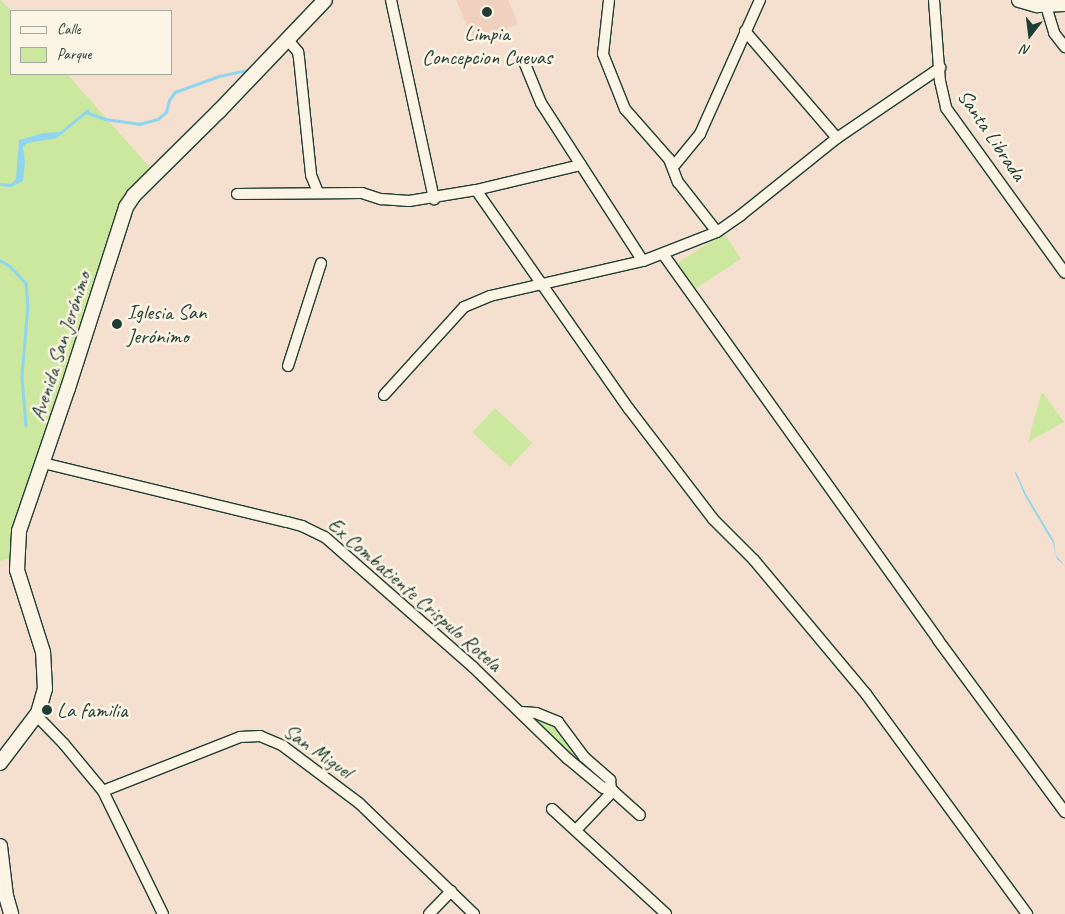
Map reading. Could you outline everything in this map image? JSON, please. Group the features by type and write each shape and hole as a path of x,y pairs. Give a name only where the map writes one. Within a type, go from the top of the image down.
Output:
{"street":[{"name":"Avenida San Jerónimo","path":"0,763 36,716 43,699 45,666 43,652 20,584 16,558 20,531 126,207 134,195 288,40 325,0"},
{"path":"391,0 434,199"},
{"path":"609,0 603,54 625,109 669,159 674,167 678,182 717,232"},
{"path":"674,167 700,134 760,0"},
{"name":"Santa Librada","path":"934,0 942,98 946,108 1065,273"},
{"path":"1019,0 1046,6 1065,4"},
{"path":"1046,6 1054,33 1065,47"},
{"path":"745,31 837,138"},
{"path":"288,40 298,52 311,175 318,192"},
{"path":"525,64 541,103 643,260"},
{"path":"384,395 464,307 490,296 643,260 717,232 837,138 940,68"},
{"path":"237,194 362,193 381,199 409,201 434,199 580,165"},
{"path":"476,190 628,408 713,519 754,560 866,694 1027,914"},
{"path":"663,254 949,655 1065,812"},
{"path":"288,366 321,263"},
{"name":"Ex Combatiente Crispulo Rotela","path":"43,463 287,522 312,530 325,537 346,553 522,712 524,718 568,759 603,788 612,790 640,815"},
{"name":"Ex Combatiente Crispulo Rotela","path":"522,712 536,713 558,722 584,757 610,780 612,790"},
{"path":"36,716 64,744 103,791 163,914"},
{"name":"San Miguel","path":"103,791 240,736 260,736 283,746 345,792 474,914"},
{"path":"576,830 612,790"},
{"path":"552,809 666,914"},
{"path":"0,846 6,896 11,914"},
{"path":"429,914 451,891"}],"shaded area":[{"name":"Limpia Concepcion Cuevas","path":"456,0 508,0 518,24 474,42"}],"green space":[{"path":"0,0 11,10 10,75 68,75 154,172 131,193 11,558 0,561"},
{"path":"724,233 741,259 694,289 677,263"},
{"path":"1043,393 1064,422 1028,442 1041,394"},
{"path":"495,408 532,443 510,467 472,432"},
{"path":"527,714 550,720 607,781 605,786"}],"water":[{"path":"88,109 90,111 57,138 28,143 23,147 25,162 23,181 11,187 0,186 0,183 11,184 16,179 19,140 43,133 60,132"},
{"path":"1016,472 1026,494 1054,541 1056,555 1053,543 1025,496"}],"waterway":[{"path":"86,112 105,119 139,124 158,119 166,112 169,100 175,92 219,76 248,70"},
{"path":"0,260 10,266 26,283 28,305 22,377 26,426"}],"place":[{"name":"Limpia Concepcion Cuevas","path":"487,12"},
{"name":"Iglesia San Jerónimo","path":"117,324"},
{"name":"La familia","path":"47,710"}]}
